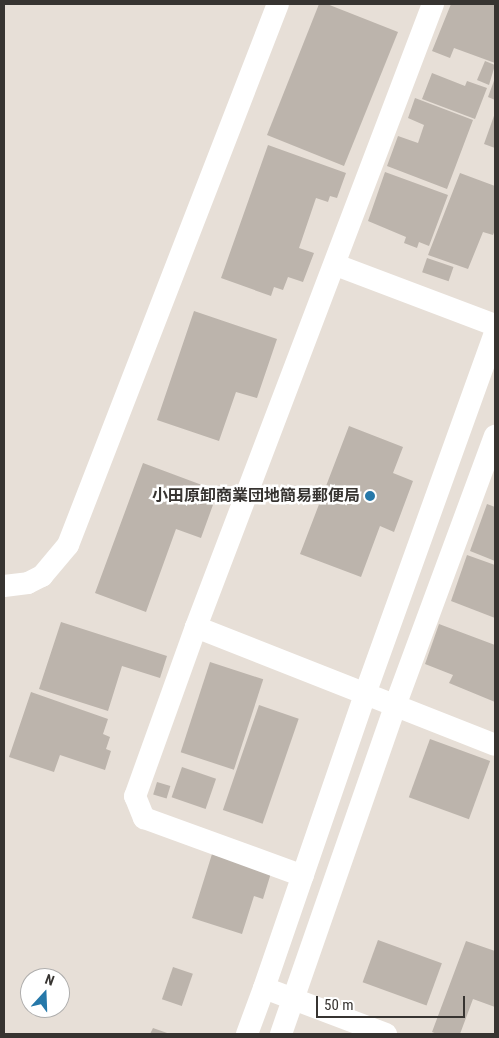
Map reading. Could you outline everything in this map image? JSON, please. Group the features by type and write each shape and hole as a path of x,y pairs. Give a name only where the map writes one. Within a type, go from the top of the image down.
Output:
{"street":[{"path":"4,586 28,582 42,576 54,565 68,545 278,4"},
{"path":"303,876 144,818 134,796 196,627 336,265 433,4"},
{"path":"336,265 495,325"},
{"path":"247,1034 365,694 495,332"},
{"path":"281,1034 395,706 495,436"},
{"path":"196,627 495,745"},
{"path":"264,988 386,1034"}],"building":[{"path":"319,4 327,4 398,32 344,166 267,135"},
{"path":"451,4 495,4 495,63 454,48 450,58 432,51"},
{"path":"485,61 495,65 489,85 477,80"},
{"path":"432,73 465,86 467,81 487,88 475,119 422,99"},
{"path":"495,78 495,100 488,97"},
{"path":"415,98 473,120 447,189 387,166 398,136 418,143 424,125 408,118"},
{"path":"495,113 495,148 484,144"},
{"path":"268,145 346,173 337,198 330,196 328,202 316,198 299,248 314,253 303,282 288,277 283,290 274,287 271,296 221,278"},
{"path":"385,172 448,195 429,246 419,242 417,248 404,243 406,237 368,221"},
{"path":"460,173 495,186 495,230 493,235 483,232 468,269 428,255"},
{"path":"427,258 453,267 449,281 422,272"},
{"path":"194,311 277,339 257,398 236,392 219,441 157,420"},
{"path":"349,426 403,447 393,473 413,481 394,532 380,526 361,577 300,554"},
{"path":"143,463 218,491 201,538 176,529 146,612 95,593"},
{"path":"487,504 495,507 495,561 470,551"},
{"path":"467,555 495,565 495,618 451,601"},
{"path":"61,622 167,656 160,678 122,666 108,711 39,689"},
{"path":"439,624 495,645 495,702 449,683 453,675 425,664"},
{"path":"210,662 263,679 234,770 181,752"},
{"path":"31,692 108,719 103,734 110,737 106,749 111,751 105,770 60,755 54,772 9,757"},
{"path":"259,705 299,719 263,824 223,810"},
{"path":"430,739 490,761 469,819 409,797"},
{"path":"182,767 216,779 206,809 172,797"},
{"path":"157,782 170,786 167,799 153,794"},
{"path":"212,854 271,873 263,899 254,896 242,934 192,918"},
{"path":"378,940 442,963 427,1006 363,982"},
{"path":"466,941 495,951 495,1007 473,999 460,1034 437,1034 432,1032"},
{"path":"173,967 193,974 182,1006 162,999"},
{"path":"153,1028 170,1034 150,1034"}],"place":[{"name":"小田原卸商業団地簡易郵便局","path":"370,496"}]}
